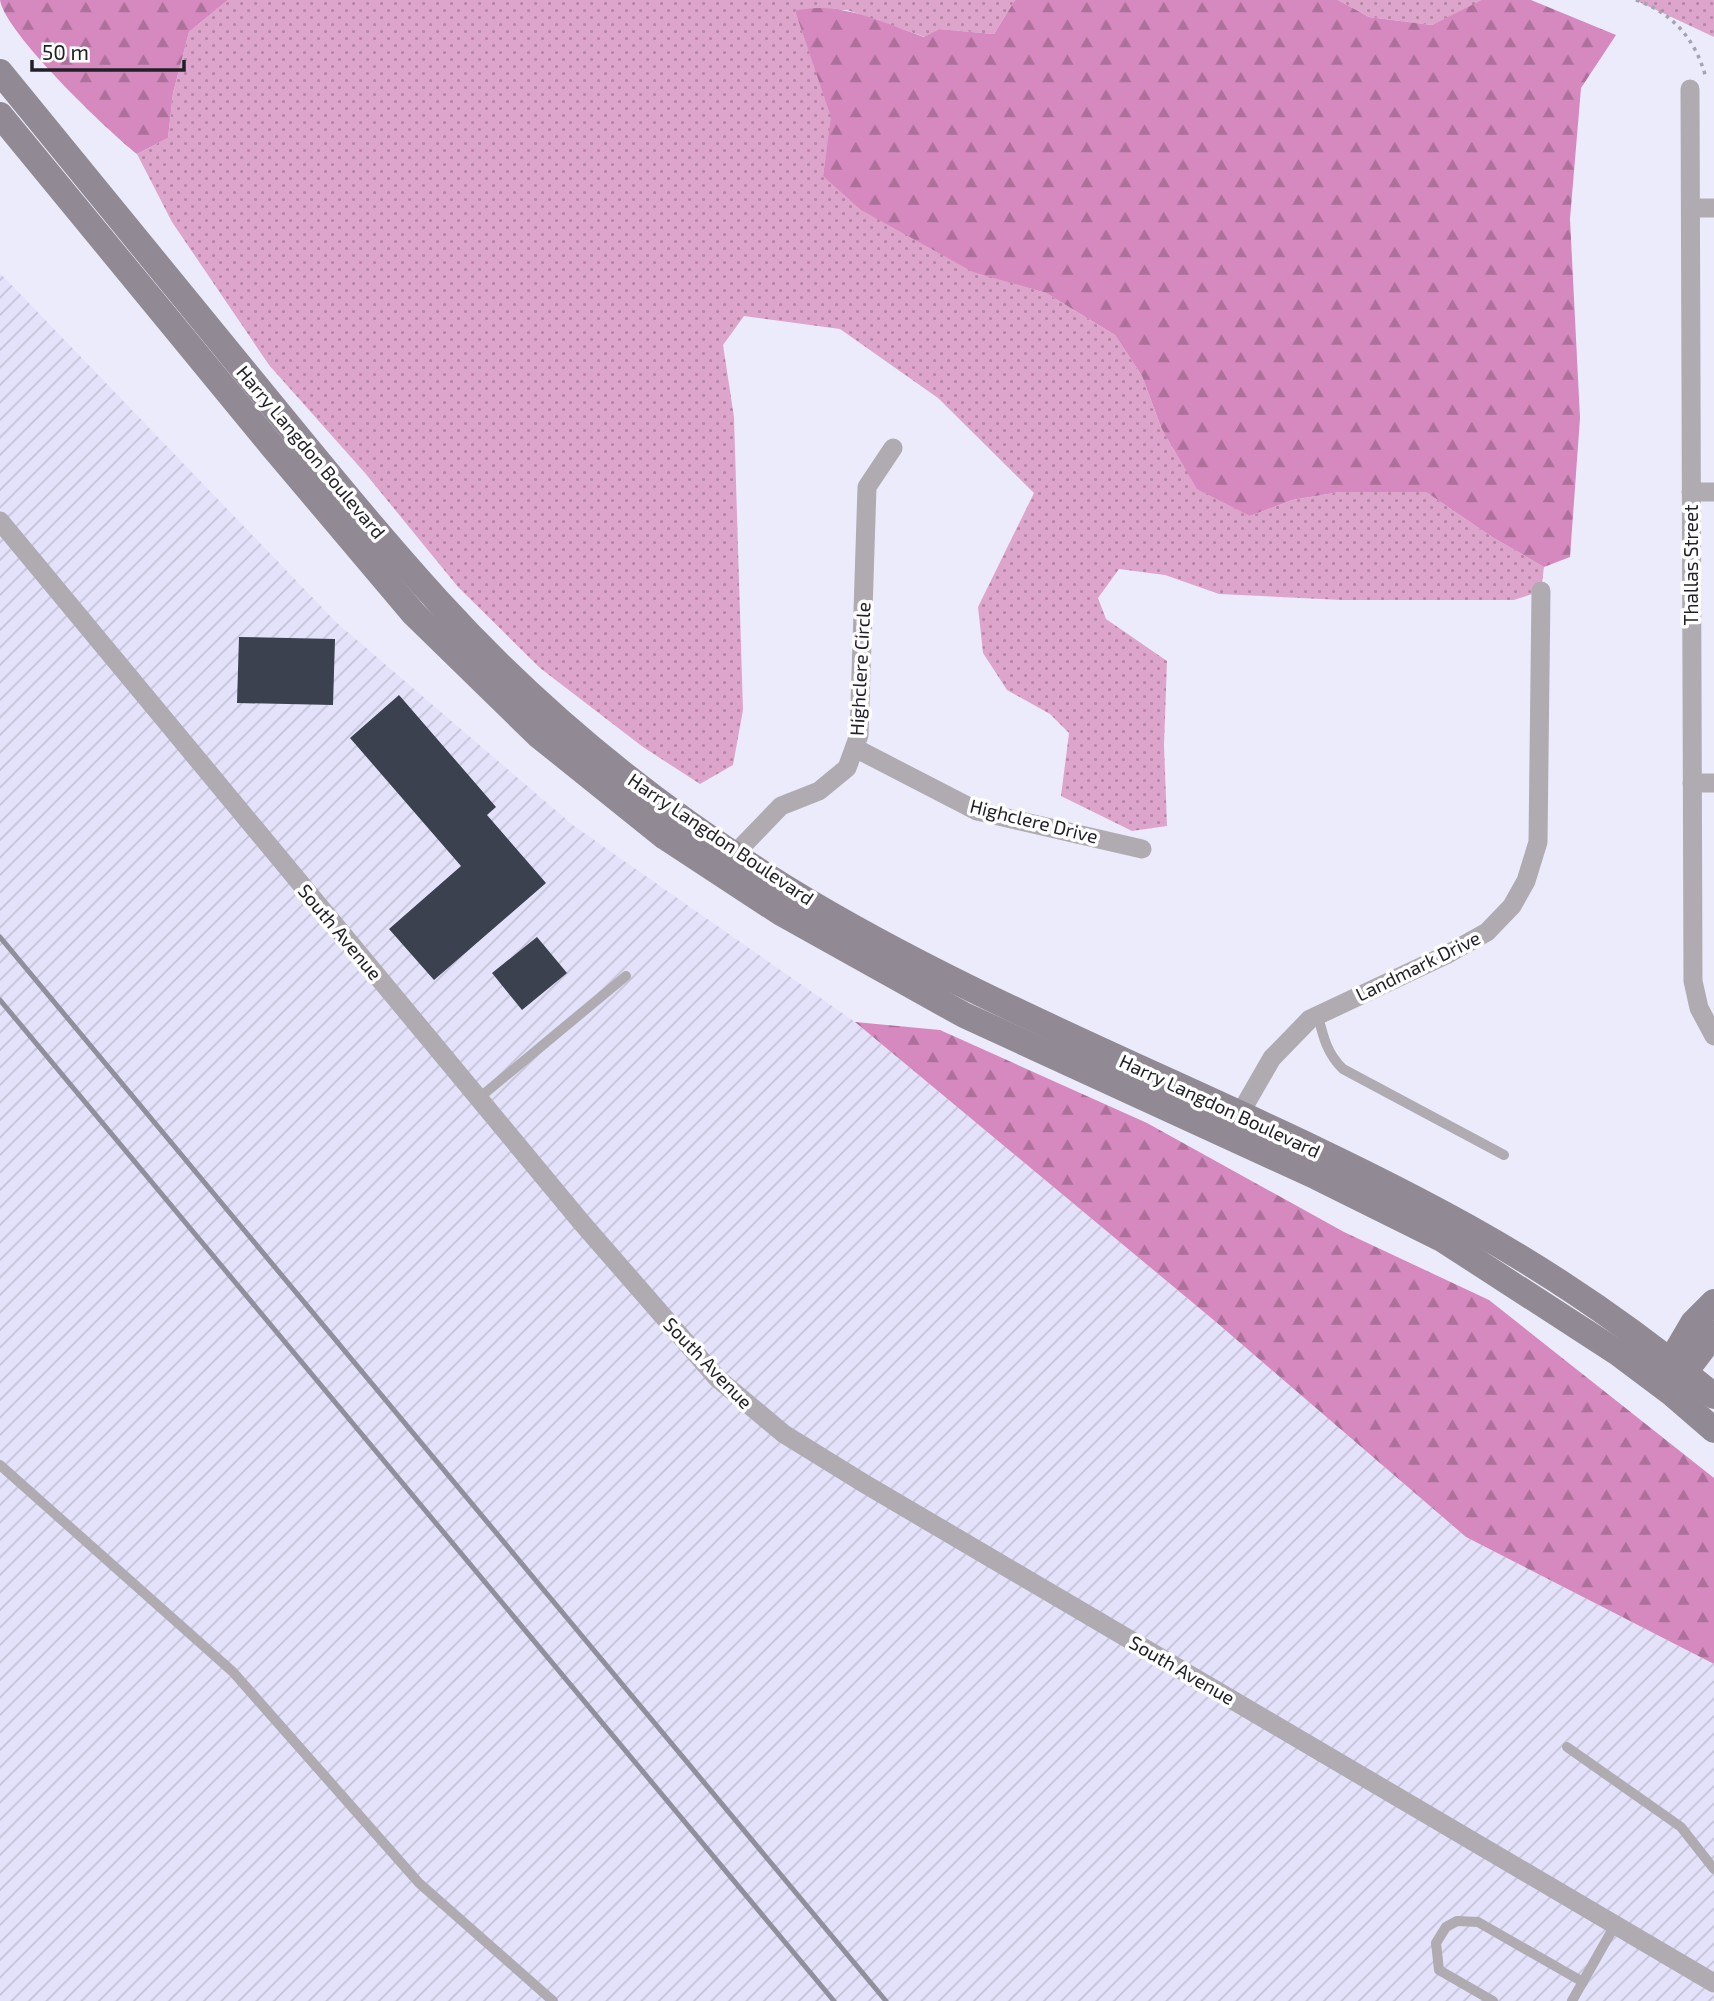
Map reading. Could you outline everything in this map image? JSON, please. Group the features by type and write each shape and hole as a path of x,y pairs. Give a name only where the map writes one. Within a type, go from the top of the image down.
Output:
{"main road":[{"name":"Harry Langdon Boulevard","path":"0,72 334,480 440,604 574,733 649,792 726,863"},
{"name":"Harry Langdon Boulevard","path":"0,115 414,614 538,735 664,837 785,887 890,947 1234,1125 1442,1239 1589,1334 1659,1384 1714,1430"},
{"name":"Harry Langdon Boulevard","path":"1234,1125 1469,1227 1628,1327 1714,1396"},
{"path":"1659,1384 1677,1365 1704,1328 1714,1302"},
{"path":"1628,1327 1643,1332 1704,1328"},
{"path":"1714,1350 1714,1378"}],"street":[{"name":"Thallas Street","path":"1690,89 1693,981 1699,1007 1714,1036"},
{"path":"1690,208 1714,208"},
{"name":"Highclere Circle","path":"726,863 781,806 819,791 847,768 859,735 867,487 893,448"},
{"path":"1690,492 1714,492"},
{"name":"South Avenue","path":"0,521 582,1223 717,1378 773,1426 865,1485 1714,1983"},
{"name":"Landmark Drive","path":"1234,1125 1272,1058 1290,1037 1318,1016 1447,955 1487,932 1512,906 1526,881 1538,842 1541,591"},
{"name":"Highclere Drive","path":"855,748 977,811 1142,849"},
{"path":"1692,783 1714,783"}],"lane":[{"path":"479,1098 625,976"},
{"path":"1318,1016 1323,1040 1334,1060 1343,1069 1504,1155"},
{"path":"0,1465 233,1672 419,1883 553,2001"},
{"path":"1567,1747 1681,1827 1714,1869"},
{"path":"1493,2001 1439,1970 1436,1943 1446,1927 1457,1920 1478,1922 1583,1982"},
{"path":"1572,2001 1615,1924"}],"shaded area":[{"path":"228,0 1015,0 994,34 939,29 925,37 847,10 795,11 832,117 823,176 972,271 1046,293 1115,335 1142,376 1161,427 1250,516 1292,500 1340,492 1426,492 1492,537 1544,567 1541,591 1514,600 1341,600 1219,594 1165,575 1119,569 1098,598 1106,619 1167,661 1164,745 1167,826 1132,831 1061,796 1069,733 1050,714 1007,690 983,653 978,607 1034,493 938,398 840,329 744,316 723,345 734,417 743,710 733,765 700,784 643,747 540,668 458,587 365,473 269,365 172,222 137,154 168,138 173,93 189,32"},
{"path":"1338,0 1486,0 1432,25 1369,17"},
{"path":"1635,0 1714,0 1714,37"},
{"path":"0,273 337,623 574,826 855,1022 1216,1322 1466,1537 1714,1664 1714,2001 0,2001"}],"green space":[{"path":"0,0 228,0 189,32 173,93 168,138 137,154 82,104 38,57 19,35"},
{"path":"1015,0 1338,0 1369,17 1432,25 1482,0 1531,0 1616,35 1581,88 1570,219 1580,418 1570,557 1544,567 1492,537 1426,492 1340,492 1292,500 1250,516 1197,489 1161,427 1142,376 1115,335 1046,293 973,272 861,210 823,176 831,117 795,11 828,8 844,11 924,37 939,29 994,34"},
{"path":"855,1022 940,1030 1147,1123 1344,1232 1489,1300 1714,1478 1714,1664 1466,1537 1216,1322"}],"building":[{"path":"239,637 335,639 333,705 237,703"},
{"path":"399,695 496,807 487,815 546,883 434,980 389,929 461,866 350,738"},
{"path":"537,937 567,973 522,1010 492,973"}],"railway":[{"path":"0,937 886,2001"},
{"path":"0,1000 834,2001"}]}
